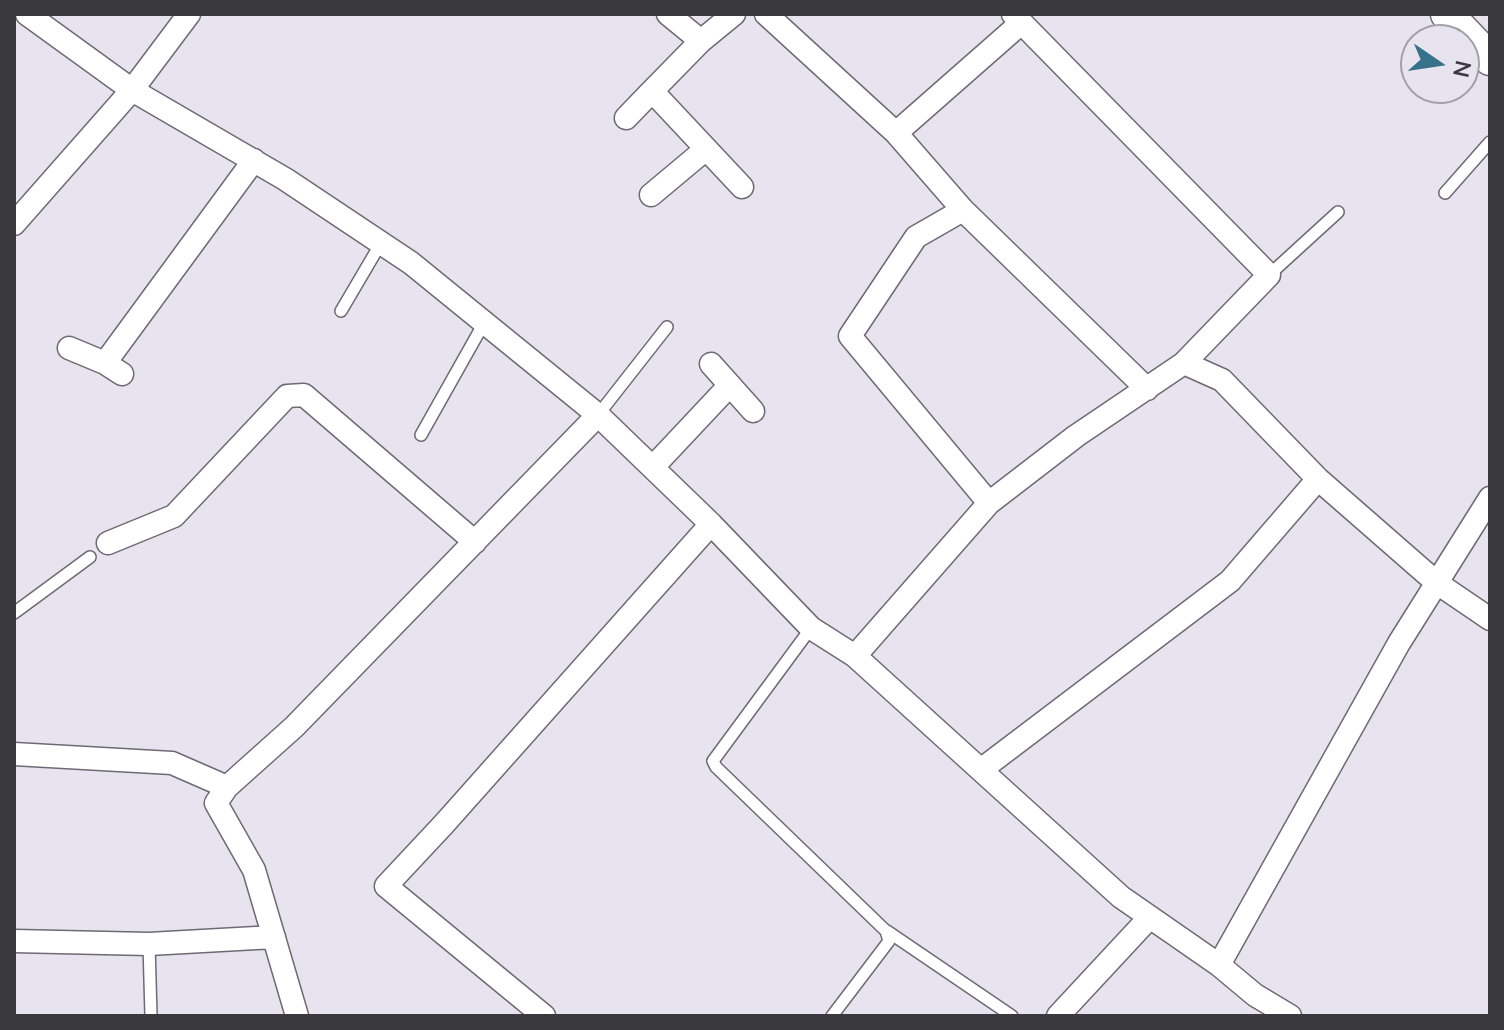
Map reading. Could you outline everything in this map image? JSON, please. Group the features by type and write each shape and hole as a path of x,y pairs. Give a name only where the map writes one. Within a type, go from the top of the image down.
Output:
{"main road":[{"path":"1447,14 1485,45"}],"street":[{"path":"27,14 132,90 254,160 411,263 598,415 711,524 811,628 855,656 1121,897 1219,965 1255,995 1290,1016"},
{"path":"14,224 132,90 189,14"},
{"path":"668,14 701,41"},
{"path":"626,118 701,41 734,14"},
{"path":"766,14 896,133 963,210 1147,389"},
{"path":"855,656 989,503 1076,436 1184,363 1269,275 1017,19 896,133"},
{"path":"652,91 742,187"},
{"path":"651,195 706,149"},
{"path":"69,348 113,368 254,160"},
{"path":"963,210 916,237 850,336 989,503"},
{"path":"1184,363 1222,380 1318,479 1437,583 1490,619"},
{"path":"711,364 753,411"},
{"path":"653,467 730,385"},
{"path":"108,543 174,516 287,396 304,395 475,542"},
{"path":"297,1016 254,870 216,803 227,787 294,727 598,415"},
{"path":"982,769 1230,581 1318,479"},
{"path":"1219,965 1399,643 1490,498"},
{"path":"544,1016 386,886 711,524"},
{"path":"14,754 172,763 227,787"},
{"path":"1058,1016 1150,917"},
{"path":"14,941 149,944 274,937"}],"lane":[{"path":"1445,193 1490,142"},
{"path":"1269,275 1338,212"},
{"path":"341,311 381,243"},
{"path":"421,435 484,323"},
{"path":"598,415 667,327"},
{"path":"14,613 90,557"},
{"path":"811,628 713,761 716,767 886,931 1012,1016"},
{"path":"832,1016 889,941 886,931"},
{"path":"149,944 151,1016"}]}
